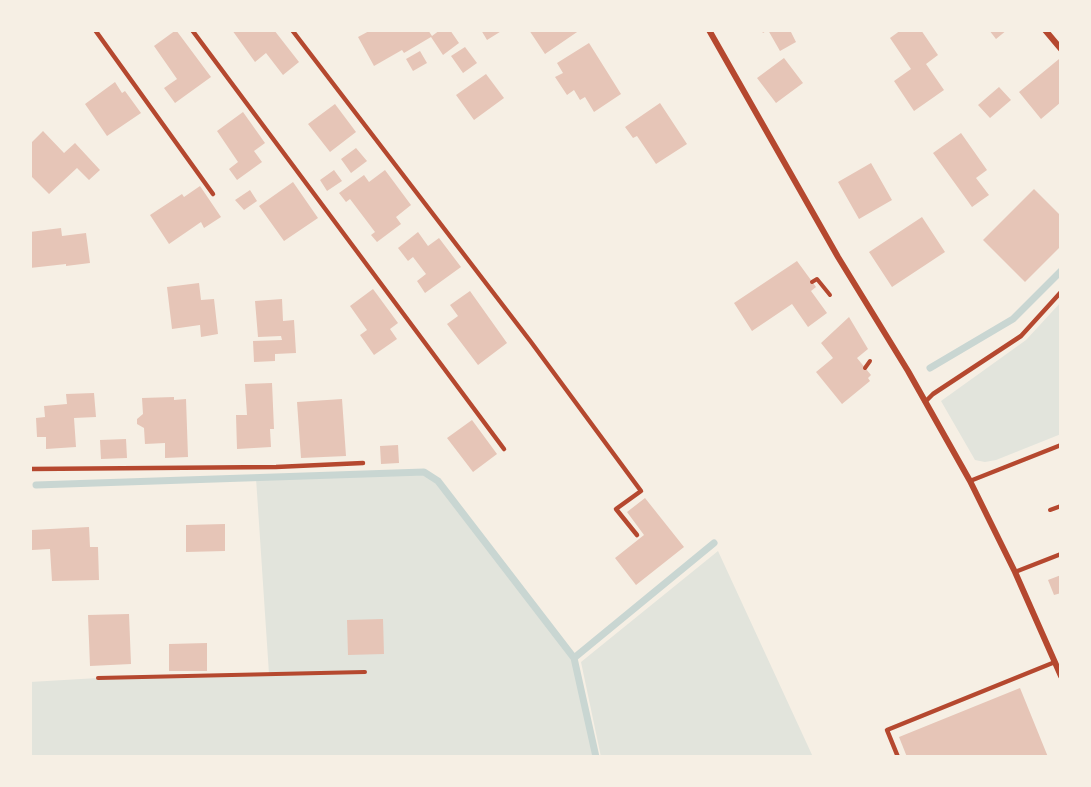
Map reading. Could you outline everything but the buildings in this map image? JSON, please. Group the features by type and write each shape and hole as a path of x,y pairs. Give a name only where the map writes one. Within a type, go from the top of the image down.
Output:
{"street":[{"path":"709,30 852,282 908,371 970,481 1015,573 1061,676"},
{"path":"1045,30 1061,49"}],"lane":[{"path":"95,30 213,194"},
{"path":"192,30 504,449"},
{"path":"292,30 531,342 641,491 616,509 637,535"},
{"path":"925,402 933,394 1021,336 1061,292"},
{"path":"970,481 1061,445"},
{"path":"30,469 363,463"},
{"path":"1015,573 1061,554"},
{"path":"898,757 887,730 1055,662"}],"path":[{"path":"812,282 818,279 830,296"},
{"path":"865,368 870,361"},
{"path":"1050,510 1061,506"},
{"path":"98,678 365,672"}],"shaded area":[{"path":"1061,302 1061,434 996,460 985,462 975,460 941,401 1026,340"},
{"path":"424,472 438,481 574,658 596,757 30,757 30,682 269,674 256,478"},
{"path":"718,551 813,757 601,757 581,662"}],"waterway":[{"path":"930,368 1013,319 1061,271"},
{"path":"36,485 424,472 438,481 574,658"},
{"path":"596,757 574,658 714,543"}]}
